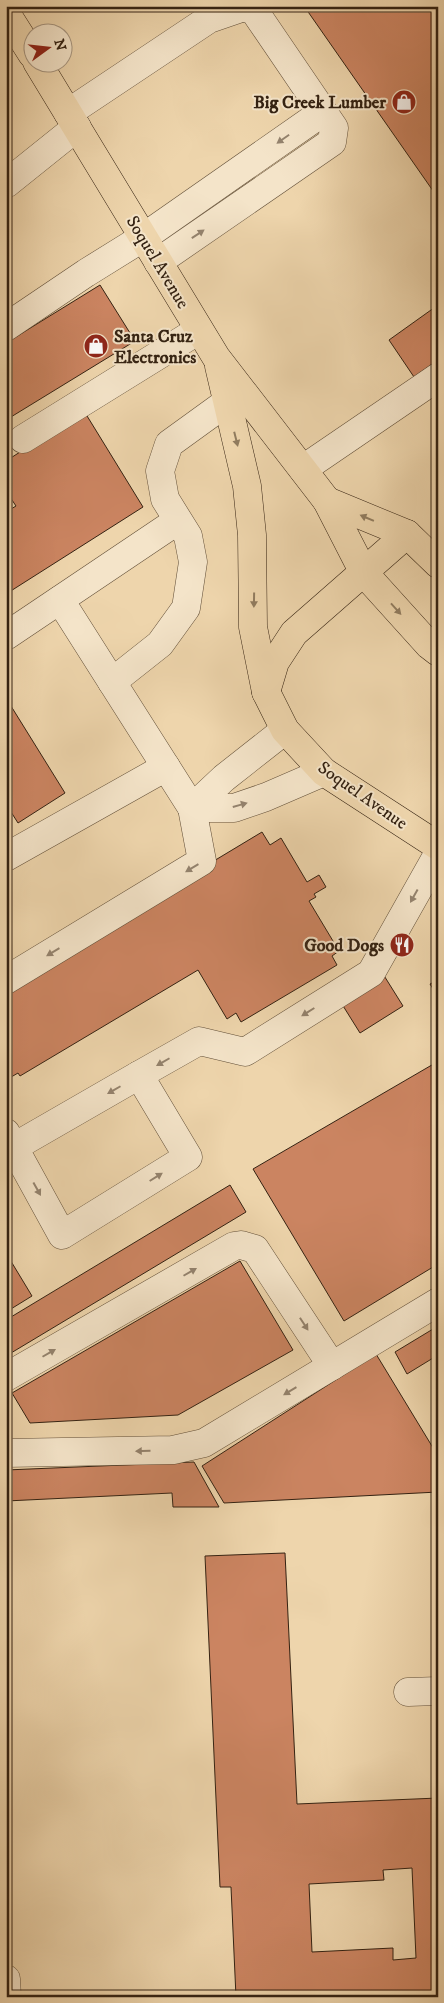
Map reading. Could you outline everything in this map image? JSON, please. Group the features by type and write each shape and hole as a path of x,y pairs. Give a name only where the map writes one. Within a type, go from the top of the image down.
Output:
{"main road":[{"name":"Soquel Avenue","path":"43,72 216,357 327,501 364,573 429,645 438,652"},
{"name":"Soquel Avenue","path":"216,357 247,486 252,535 253,627 266,692 285,730 324,772 438,846"},
{"path":"327,501 407,534 438,564"},
{"path":"266,692 275,662 294,633 407,534"}],"street":[{"path":"6,184 72,120 209,19 240,8 253,9 334,128 332,142 158,262"},
{"path":"6,327 86,273 144,237 323,112"},
{"path":"23,439 200,330"},
{"path":"303,469 438,377"},
{"path":"112,682 160,644 186,608 193,562 188,536 165,499 160,471 168,444 227,402"},
{"path":"6,636 177,521"},
{"path":"6,980 202,861 192,808 60,600"},
{"path":"192,808 224,778 285,730"},
{"path":"6,857 166,767"},
{"path":"192,808 234,808 266,797 324,772"},
{"path":"139,1075 188,1158 62,1235 10,1140 139,1075 199,1041 245,1052 371,973 438,854"},
{"path":"6,1377 234,1246 241,1245 255,1249 332,1366"},
{"path":"6,1453 173,1450 190,1448 204,1443 438,1302"},
{"path":"408,1692 438,1691"},
{"path":"6,1979 7,1997"}],"building":[{"name":"Big Creek Lumber","path":"304,6 438,6 438,198"},
{"path":"100,285 135,341 6,420 6,343"},
{"path":"438,305 438,360 414,377 389,340"},
{"path":"84,411 143,507 6,594 6,512 16,506 6,491 6,461"},
{"path":"6,698 65,793 18,823 6,804"},
{"path":"262,832 270,845 281,838 307,882 319,875 326,887 314,894 316,897 309,901 339,951 332,956 337,965 241,1022 236,1013 227,1019 198,970 20,1076 18,1073 6,1080 6,1060 8,1059 6,1056 6,986"},
{"path":"383,974 403,1006 360,1033 340,1001"},
{"path":"438,980 438,997 430,984"},
{"path":"437,1062 438,1264 344,1321 253,1169"},
{"path":"230,1185 246,1212 6,1356 6,1320"},
{"path":"6,1253 32,1296 6,1312"},
{"path":"240,1261 293,1350 178,1415 30,1423 12,1393"},
{"path":"438,1326 438,1355 407,1374 395,1352"},
{"path":"376,1354 438,1456 438,1492 224,1503 202,1466"},
{"path":"194,1462 219,1507 173,1507 172,1493 6,1501 6,1470"},
{"path":"285,1553 297,1804 438,1798 438,1997 236,1997 231,1887 220,1887 205,1556","holes":["412,1868 416,1958 393,1960 393,1948 312,1952 309,1884 384,1880 383,1870"]}],"place":[{"name":"Big Creek Lumber","path":"404,102"},
{"name":"Santa Cruz Electronics","path":"96,346"},
{"name":"Good Dogs","path":"402,945"}]}
